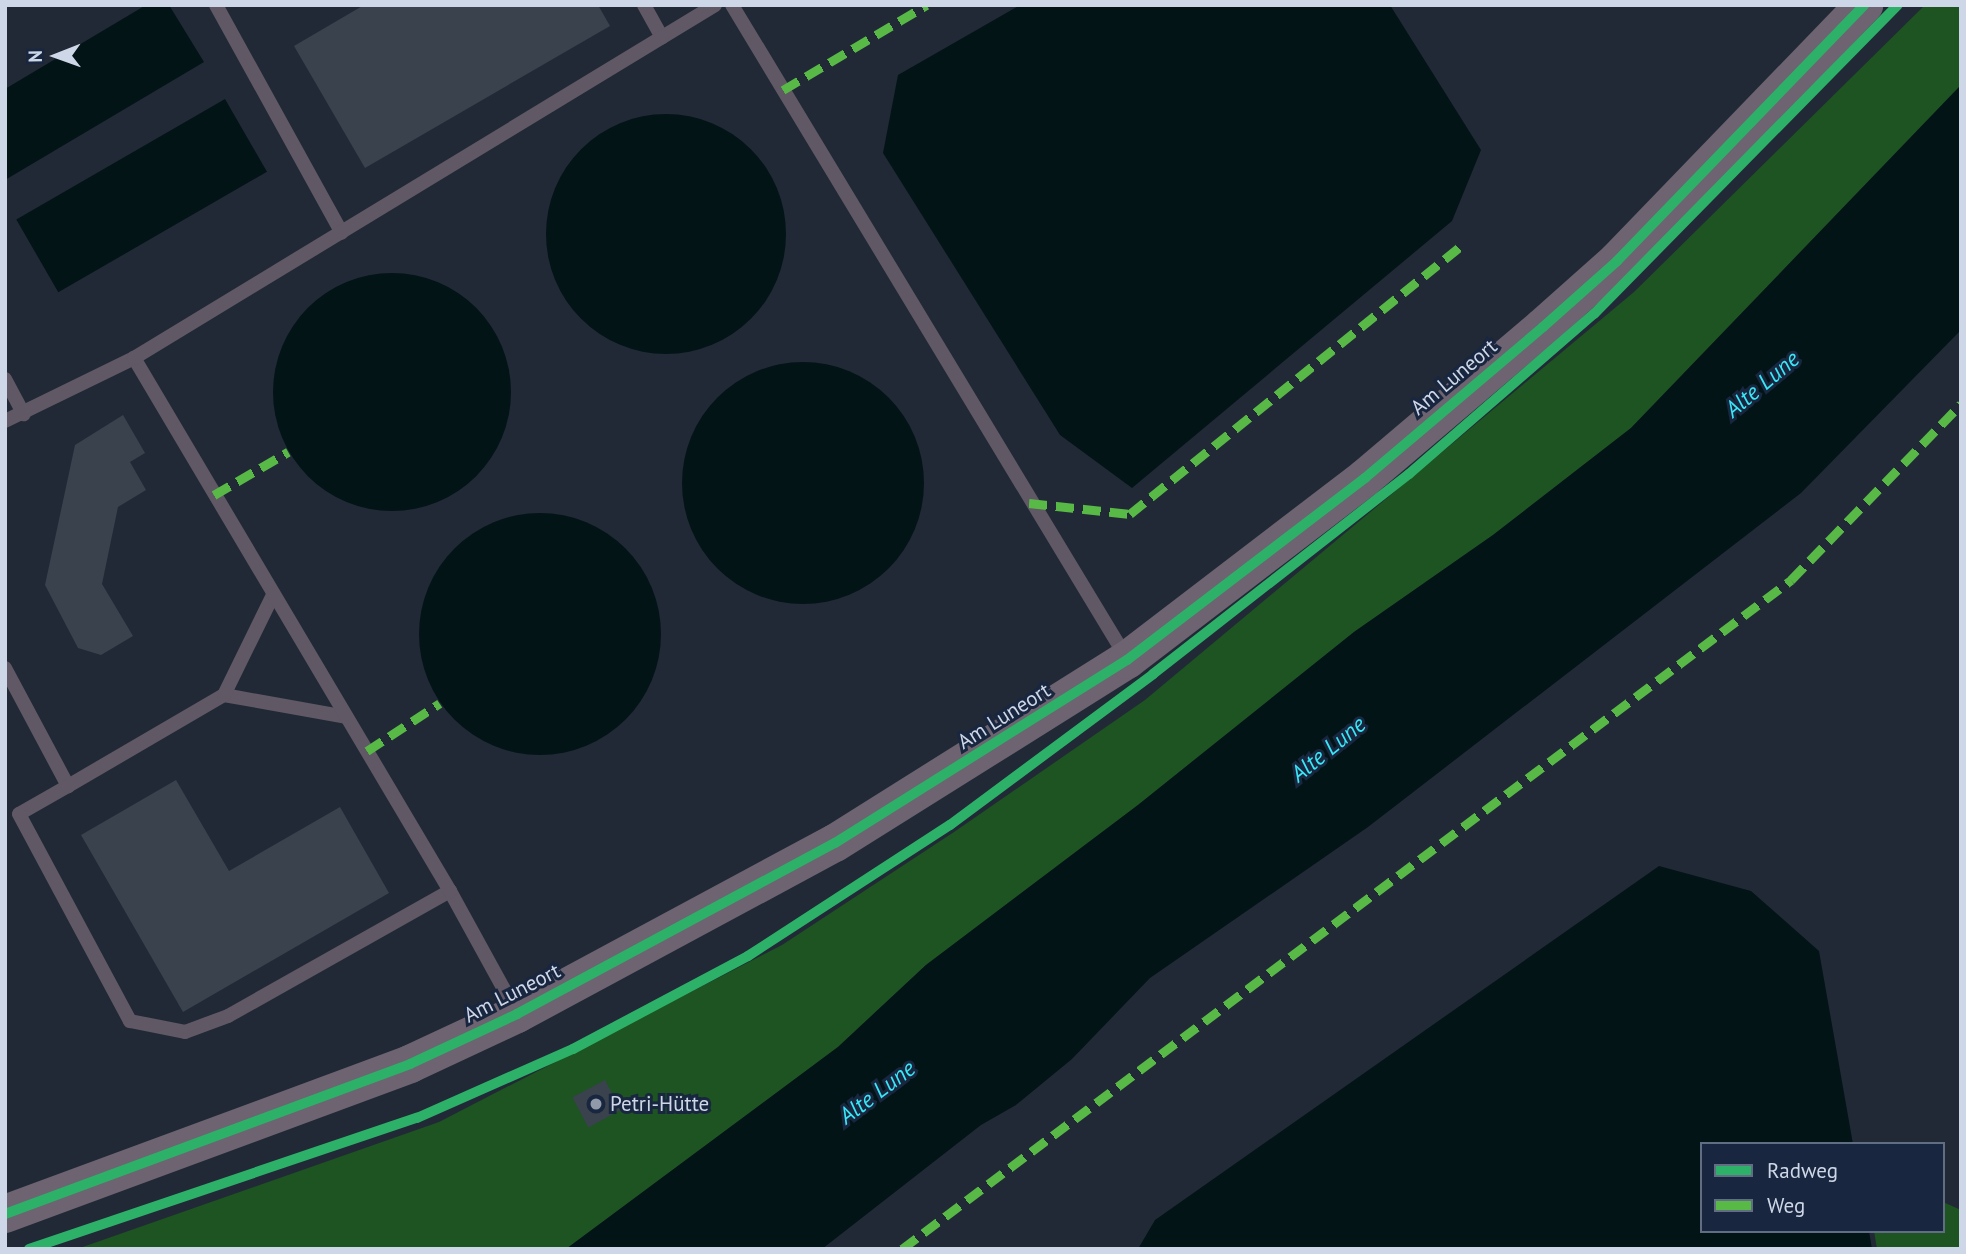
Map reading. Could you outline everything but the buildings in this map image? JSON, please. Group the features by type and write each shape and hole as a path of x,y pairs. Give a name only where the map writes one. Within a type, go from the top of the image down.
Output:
{"street":[{"name":"Am Luneort","path":"5,1214 410,1064 517,1014 835,843 1127,660 1365,478 1552,319 1617,261 1864,5"}],"lane":[{"path":"216,5 342,233"},
{"path":"643,5 662,37"},
{"path":"5,421 134,358 715,5"},
{"path":"732,5 1127,660"},
{"path":"134,358 450,891 517,1014"},
{"path":"5,379 24,414"},
{"path":"273,595 224,695 19,814 130,1021 184,1031 228,1016 450,891"},
{"path":"5,668 68,786"},
{"path":"224,695 346,717"}],"green space":[{"path":"1925,5 1961,5 1961,85 1631,428 1493,535 1354,632 1138,805 926,965 838,1047 566,1249 77,1249 439,1122 782,945 954,832 1145,700 1634,292"},
{"path":"1945,1203 1961,1210 1961,1249 1877,1249 1874,1233 1945,1233"}],"water":[{"path":"146,5 169,5 204,62 5,180 5,89"},
{"path":"1020,5 1390,5 1481,150 1452,221 1132,488 1060,435 883,153 898,75"},
{"name":"Alte Lune","path":"1961,85 1961,330 1801,493 1368,827 1150,978 1072,1059 1016,1105 981,1125 822,1249 566,1249 838,1047 926,965 1138,805 1354,632 1493,535 1631,428"},
{"path":"225,99 267,172 58,292 16,220"},
{"path":"666,114 712,123 733,134 751,149 766,167 777,188 786,234 777,280 766,301 751,319 733,334 712,345 666,354 620,345 599,334 581,319 566,301 555,280 546,234 555,188 566,167 581,149 599,134 620,123"},
{"path":"380,273 404,273 427,278 448,287 468,300 484,316 506,357 511,392 509,415 502,438 484,468 468,484 427,506 404,511 380,511 357,506 336,497 316,484 300,468 278,427 273,404 273,380 278,357 287,336 300,316 316,300 357,278"},
{"path":"803,362 827,365 860,377 880,390 896,406 909,426 918,448 924,483 921,507 909,540 896,560 880,576 860,589 838,598 803,604 779,601 746,589 726,576 710,560 697,540 688,518 682,483 685,459 697,426 710,406 726,390 746,377 768,368"},
{"path":"540,513 564,516 597,528 617,541 633,557 646,577 655,599 661,634 658,658 646,691 633,711 617,727 597,740 575,749 540,755 516,752 483,740 463,727 447,711 434,691 425,669 419,634 422,610 434,577 447,557 463,541 483,528 505,519"},
{"path":"1659,866 1751,891 1819,951 1853,1142 1700,1142 1700,1233 1869,1233 1872,1249 1138,1249 1155,1220"}],"marked path":[{"path":"783,90 927,5"},
{"path":"1029,503 1130,514 1463,244"},
{"path":"902,1249 1791,580 1961,404"},
{"path":"214,495 288,452"},
{"path":"367,751 440,703"}],"cycle path":[{"path":"5,1214 410,1064 517,1014 835,843 1127,660 1365,478 1543,327 1617,261 1864,5"},
{"path":"29,1249 417,1118 573,1049 748,956 950,825 1153,674 1409,474 1594,314 1898,5"}],"place":[{"name":"Petri-Hütte","path":"596,1104"}]}
